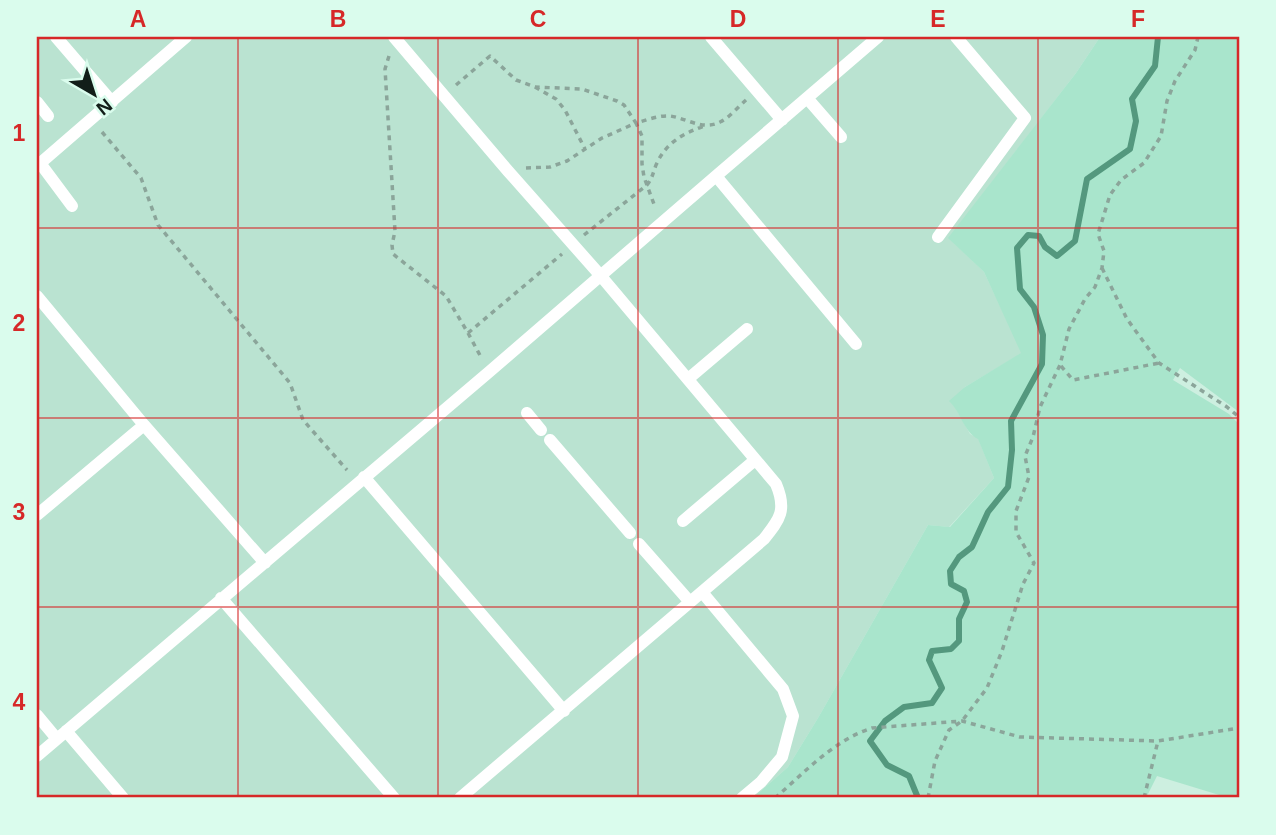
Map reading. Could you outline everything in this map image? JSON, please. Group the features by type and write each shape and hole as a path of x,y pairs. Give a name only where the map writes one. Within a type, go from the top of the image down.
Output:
{"lane":[{"path":"56,37 112,102"},
{"path":"72,206 38,164 186,37"},
{"path":"395,37 688,379 776,484 782,498 779,520 764,539 460,798"},
{"path":"711,37 782,120"},
{"path":"37,756 878,37"},
{"path":"938,237 1025,118 956,37"},
{"path":"807,98 841,137"},
{"path":"37,102 48,116"},
{"path":"716,176 856,344"},
{"path":"37,296 144,425 265,563"},
{"path":"688,379 747,329"},
{"path":"527,413 630,533"},
{"path":"37,515 144,425"},
{"path":"683,522 755,460"},
{"path":"361,479 564,711"},
{"path":"639,544 690,602"},
{"path":"702,592 783,689 793,716 782,757 761,782 742,798"},
{"path":"221,598 394,798"},
{"path":"37,715 61,735 123,798"}],"path":[{"path":"395,37 385,69 395,231 393,254 446,296 489,372"},
{"path":"928,798 935,761 949,730 962,721 987,688 1023,584 1034,563 1016,532 1016,511 1029,477 1026,456 1040,407 1060,365 1069,330 1085,299 1095,287 1102,268 1104,251 1098,234 1110,195 1121,180 1144,163 1161,136 1167,101 1175,81 1195,50 1198,37"},
{"path":"444,96 490,56 516,80 535,87 556,100 565,110 585,149"},
{"path":"535,87 582,89 617,100 624,105 642,136 642,164 647,186 654,208 664,220"},
{"path":"468,333 573,244 647,186 670,143 690,131 719,122 757,90"},
{"path":"508,171 550,167 568,161 602,138 636,123 663,116 707,125"},
{"path":"91,120 141,178 158,225 290,383 303,420 361,479"},
{"path":"1102,268 1127,319 1158,363 1239,417"},
{"path":"1060,365 1073,380 1158,363"},
{"path":"775,798 821,759 860,732 872,728 962,721 1020,737 1158,741 1239,728"},
{"path":"1144,798 1158,741"}],"shaded area":[{"path":"37,37 1100,37 1076,73 949,238 984,272 1022,353 965,387 955,407 970,434 978,438 994,478 949,527 928,525 788,767 753,798 37,798"},
{"path":"1100,37 1239,37 1239,412 1180,368 1173,380 1229,414 1239,424 1239,798 1229,798 1157,776 1146,798 753,798 788,767 928,525 950,527 994,478 978,439 969,431 949,401 965,387 1021,353 984,272 948,238 1076,73"}],"waterway":[{"path":"918,798 909,776 887,765 870,741 885,721 904,707 932,703 942,688 929,660 932,651 951,649 959,641 959,619 967,602 964,591 951,584 950,571 959,557 972,547 988,512 1008,487 1012,450 1011,421 1042,364 1043,335 1034,307 1020,289 1017,248 1028,235 1039,236 1045,247 1057,256 1075,241 1087,179 1130,149 1136,121 1132,99 1155,66 1158,37"}]}
